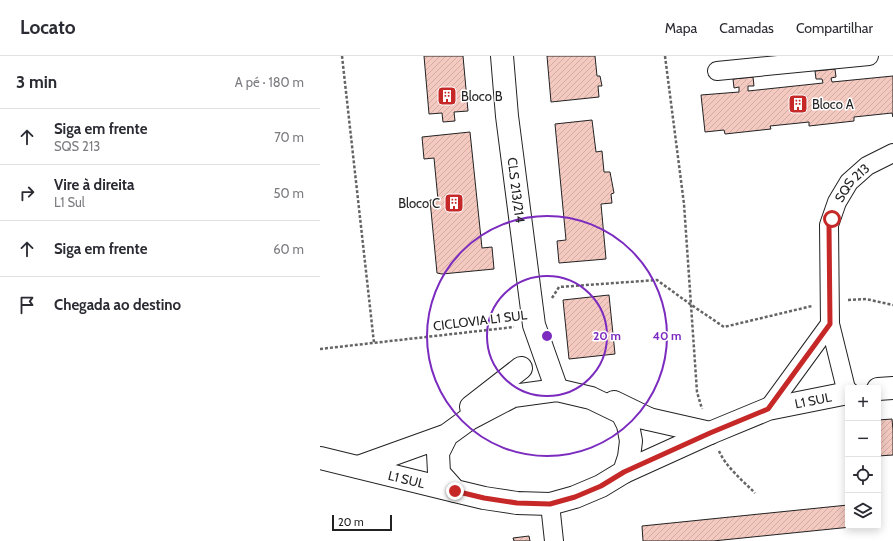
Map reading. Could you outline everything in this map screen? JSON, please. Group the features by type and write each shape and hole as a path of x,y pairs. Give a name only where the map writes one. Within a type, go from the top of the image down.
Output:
{"street":[{"name":"CLS 213/214","path":"502,56 507,116 534,325 554,381"},
{"path":"717,71 869,56"},
{"name":"SQS 213","path":"846,385 830,324 831,302 829,225 838,202 849,182 867,166 893,153"},
{"path":"768,409 830,324"},
{"name":"CLS 213/214","path":"512,396 534,325"},
{"path":"421,445 521,368"},
{"path":"554,381 622,413 710,433"},
{"path":"455,491 439,473 438,453 447,435 469,419 512,396 554,381 649,419"},
{"path":"881,390 893,388"},
{"name":"L1 SUL","path":"320,458 484,498 517,503 550,504 575,497 601,486 624,472 710,433 768,409 845,394"},
{"path":"622,413 628,425 631,441 629,457 624,472"},
{"name":"L1 SUL","path":"358,467 447,435"},
{"path":"550,504 554,541"}],"path":[{"path":"342,56 374,343"},
{"path":"665,56 684,204 697,392 710,433 721,457 739,478 755,493"},
{"name":"CICLOVIA L1 SUL","path":"320,349 534,325 559,287 657,280 724,327 831,302 866,299 893,306"}],"building":[{"name":"Bloco B","path":"424,56 463,56 468,111 454,112 455,121 443,122 442,113 429,114"},
{"path":"547,56 595,56 597,76 600,76 602,86 598,86 599,97 551,102"},
{"name":"Bloco A","path":"835,69 836,77 831,78 832,82 893,76 893,117 892,113 854,117 854,121 809,126 809,122 770,126 771,129 725,134 724,130 705,132 701,95 739,92 739,87 734,88 733,79 753,77 754,86 748,86 748,91 823,83 822,79 816,79 815,71"},
{"path":"592,120 596,152 602,151 604,172 610,172 614,193 611,194 612,203 601,204 606,259 559,263 557,241 566,240 555,124"},
{"name":"Bloco C","path":"470,132 482,248 492,247 494,269 442,274 437,273 430,200 438,200 434,158 424,159 422,137"},
{"path":"609,295 615,354 569,359 563,300"},
{"path":"892,419 893,455 881,456 881,420"},
{"path":"845,505 845,528 713,541 643,541 642,526"},
{"path":"529,536 530,541 514,541 513,538"}],"place":[{"name":"Bloco B","path":"447,96"},
{"name":"Bloco A","path":"798,104"},
{"name":"Bloco C","path":"454,203"}],"route":[{"path":"455,491 484,498 517,503 550,504 575,497 601,486 624,472 710,433 768,409 830,324 831,302 829,225 832,219"}]}
